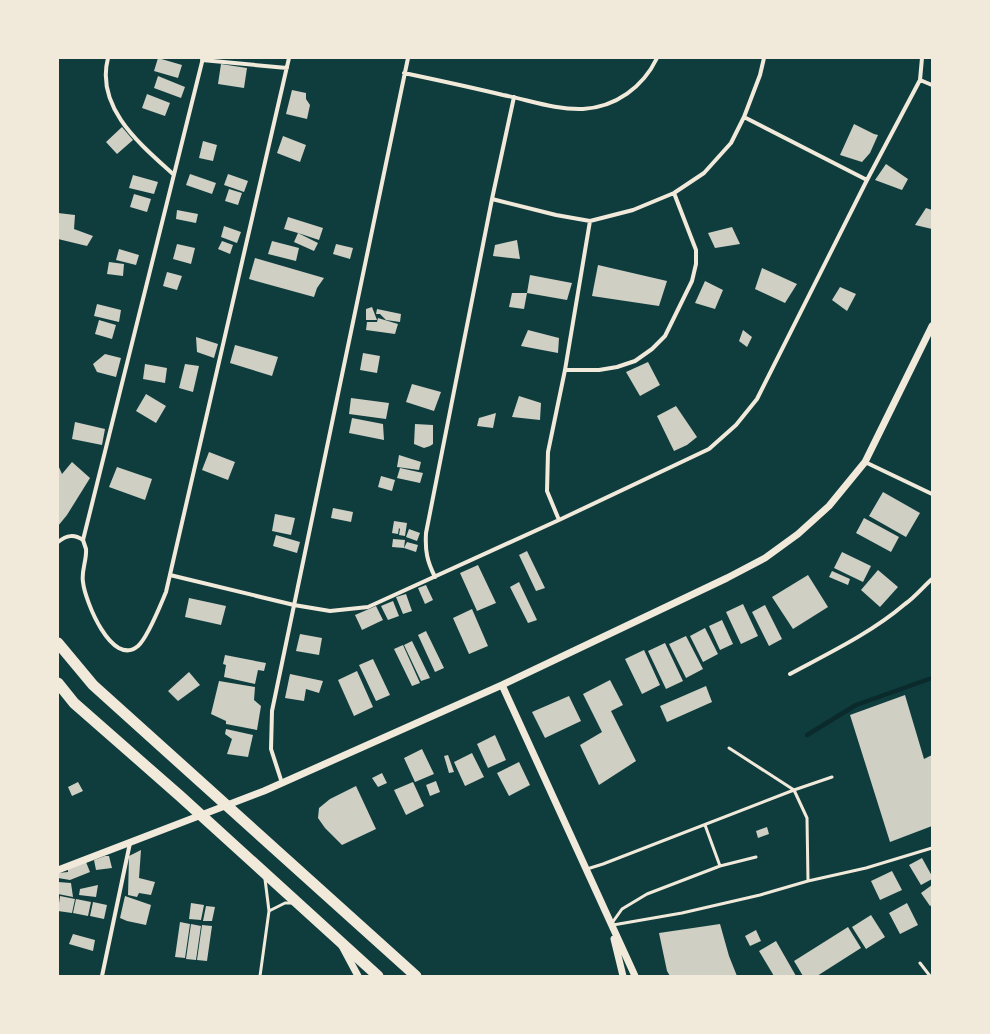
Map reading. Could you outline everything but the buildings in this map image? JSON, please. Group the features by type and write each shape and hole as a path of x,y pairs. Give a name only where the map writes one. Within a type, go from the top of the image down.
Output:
{"highway":[{"path":"58,644 93,684 416,976"},
{"path":"58,683 74,702 265,872 378,976"}],"street":[{"path":"108,58 107,85 111,101 120,119 133,137 173,174"},
{"path":"287,68 203,59 173,174 83,540 86,550 82,581 85,596 91,611 110,643 118,649 128,650 137,647 143,640 166,592 287,68 289,58"},
{"path":"282,783 271,749 272,711 408,58"},
{"path":"404,73 554,106 583,109 608,104 628,94 645,79 657,58"},
{"path":"492,199 556,215 590,221 633,210 674,193 704,173 731,143 744,117 760,75 764,58"},
{"path":"170,575 294,606 330,611 368,607 559,520 708,448 736,425 757,399 867,180 920,80 922,58"},
{"path":"920,80 932,85"},
{"path":"435,577 428,563 426,533 492,199 514,97"},
{"path":"744,117 867,180"},
{"path":"565,370 599,370 617,367 635,360 652,350 665,336 692,281 696,264 696,250 674,193"},
{"path":"559,520 547,491 548,452 565,370 590,221"},
{"path":"58,870 264,791 502,685 728,578 764,558 798,534 829,506 865,462 932,326"},
{"path":"865,462 932,494"},
{"path":"58,542 64,537 76,536 83,540"},
{"path":"790,674 836,650 875,626 906,604 932,579"},
{"path":"502,685 635,976"},
{"path":"102,976 130,843"},
{"path":"611,925 623,976"},
{"path":"337,938 358,976"}],"lane":[{"path":"729,748 794,790 806,818 808,881"},
{"path":"586,869 604,864 794,790 832,778"},
{"path":"704,825 720,866"},
{"path":"611,925 682,913 760,895 808,881 866,868 932,848"},
{"path":"611,925 622,909 647,894 720,866 756,857"},
{"path":"260,976 269,911 265,872"},
{"path":"269,911 285,903 298,903"},
{"path":"920,964 930,976"}],"waterway":[{"path":"807,735 856,705 932,678"}]}
